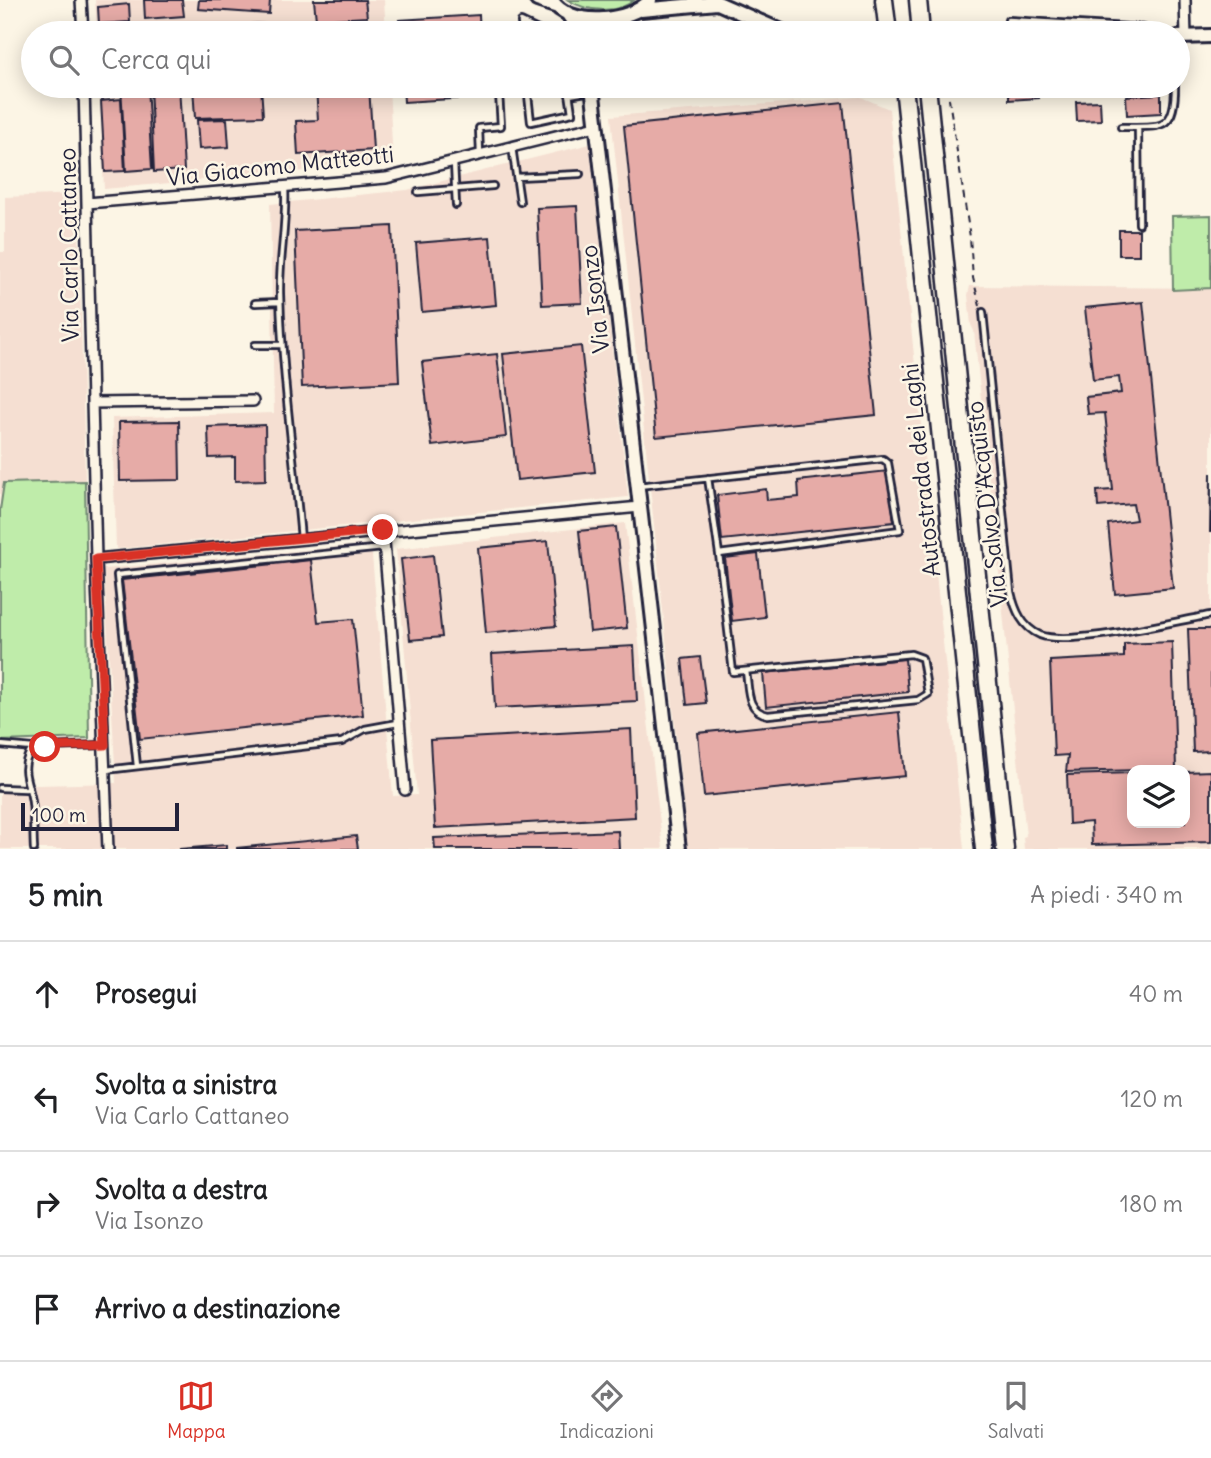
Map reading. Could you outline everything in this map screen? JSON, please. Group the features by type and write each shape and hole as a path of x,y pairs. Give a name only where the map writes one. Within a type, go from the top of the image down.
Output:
{"highway":[{"path":"884,0 887,21"},
{"path":"894,0 897,21"},
{"path":"918,0 920,21"},
{"path":"899,98 901,104"},
{"name":"Autostrada dei Laghi","path":"902,98 984,849"},
{"name":"Autostrada dei Laghi","path":"928,98 1005,849"}],"street":[{"path":"81,0 82,21"},
{"path":"537,0 553,3 567,13 573,21"},
{"path":"640,10 650,0"},
{"path":"1183,21 1185,0"},
{"path":"567,13 594,19 714,1 759,21"},
{"path":"619,21 624,16"},
{"path":"1190,37 1211,36"},
{"name":"Via Carlo Cattaneo","path":"84,98 96,559 108,849"},
{"name":"Via Isonzo","path":"594,98 679,849"},
{"name":"Via Giacomo Matteotti","path":"87,203 386,178 596,125"},
{"path":"92,403 253,401"},
{"path":"96,559 640,507"},
{"path":"383,530 405,789"}],"lane":[{"path":"1008,20 1025,21"},
{"path":"480,154 479,128 501,126 499,98"},
{"path":"528,98 531,122 572,113 570,98"},
{"path":"1121,127 1164,124 1170,119 1173,98"},
{"path":"1138,127 1139,224"},
{"path":"512,146 520,202"},
{"path":"454,161 456,205"},
{"path":"517,177 580,174"},
{"path":"418,192 493,186"},
{"path":"285,188 287,219 280,252 280,302 301,539"},
{"path":"255,303 280,302"},
{"name":"Via Salvo D'Acquisto","path":"984,312 1012,592 1019,616 1039,634 1066,638 1211,615"},
{"path":"255,345 282,345"},
{"path":"637,486 883,459 892,470 900,530 719,554"},
{"path":"708,478 733,672 911,654 922,658 928,694 918,700 768,715 757,713 751,707 746,671"},
{"path":"137,766 117,575 384,548"},
{"path":"106,769 342,742 365,729 399,723"},
{"path":"0,745 19,744 34,748 105,745"},
{"path":"34,748 25,766 26,789 32,803 34,849"},
{"path":"0,788 26,789"}],"path":[{"path":"949,98 970,237 973,278 984,312"}],"shaded area":[{"path":"95,0 384,0 385,21 96,21"},
{"path":"100,98 390,98 393,163 104,189"},
{"path":"848,98 863,98 889,109 964,849 688,849 611,116"},
{"path":"590,144 628,497 116,549 112,418 274,413 270,204 407,190"},
{"path":"78,194 85,481 4,483 0,510 0,252 5,252 5,197"},
{"path":"970,286 1211,288 1211,849 1024,849 1023,837 1026,836 974,331 968,295"},
{"path":"625,523 663,849 0,849 0,786 116,783 104,569 371,544 393,796 417,795 396,549"}],"green space":[{"path":"568,0 634,0 619,8 601,10 583,7"},
{"path":"1211,215 1211,288 1173,290 1172,216"},
{"path":"85,481 89,738 0,741 0,510 4,483"}],"building":[{"path":"144,0 182,0 184,16 145,19"},
{"path":"199,0 270,0 269,14 198,9"},
{"path":"314,0 365,0 367,17 316,20"},
{"path":"129,4 130,21 99,21 98,7"},
{"path":"479,15 479,21 399,21"},
{"path":"122,98 148,98 152,169 126,171"},
{"path":"151,98 180,98 184,170 154,172"},
{"path":"194,98 262,98 263,116 195,118"},
{"path":"317,98 370,98 373,150 298,155 296,121 318,120"},
{"path":"404,98 468,98 404,102"},
{"path":"1126,98 1161,98 1161,113 1127,115"},
{"path":"121,99 125,171 105,172 101,101"},
{"path":"1100,101 1101,120 1077,121 1076,102"},
{"path":"843,103 876,415 656,437 624,126"},
{"path":"227,119 229,147 199,149 197,120"},
{"path":"577,206 582,303 542,305 537,208"},
{"path":"392,226 399,382 302,387 295,231"},
{"path":"1119,230 1139,230 1139,255 1119,255"},
{"path":"490,237 496,305 422,312 416,243"},
{"path":"1143,302 1173,588 1115,594 1108,524 1136,520 1133,504 1098,507 1097,491 1113,490 1105,413 1088,414 1086,397 1121,393 1119,377 1093,380 1085,308"},
{"path":"581,346 595,472 517,480 503,354"},
{"path":"497,354 506,437 432,446 422,362"},
{"path":"179,421 180,480 120,481 119,422"},
{"path":"265,425 266,480 235,481 235,457 209,458 208,427"},
{"path":"888,471 894,522 722,540 717,495 766,489 767,500 799,497 798,481"},
{"path":"616,527 627,628 590,632 579,531"},
{"path":"548,541 556,626 486,633 478,548"},
{"path":"758,554 765,617 732,621 725,558"},
{"path":"433,555 442,637 410,640 401,559"},
{"path":"311,560 318,622 353,619 363,715 140,739 122,580"},
{"path":"1188,629 1211,629 1211,751 1193,752"},
{"path":"1172,642 1176,765 1127,765 1127,770 1066,772 1068,755 1054,756 1050,661 1124,657 1124,644"},
{"path":"634,646 637,701 495,708 492,654"},
{"path":"700,657 706,703 687,705 682,659"},
{"path":"905,659 908,692 766,707 763,673"},
{"path":"899,712 905,776 704,796 698,733"},
{"path":"631,729 635,817 435,828 430,740"},
{"path":"1211,771 1211,842 1092,845 1091,822 1069,824 1067,775 1127,773 1127,828 1190,828 1190,772"},
{"path":"618,831 619,849 435,849 434,838"},
{"path":"356,836 358,849 237,849 237,848"},
{"path":"226,845 226,849 179,849"}],"route":[{"path":"45,747 105,745 96,559 383,530"}]}
